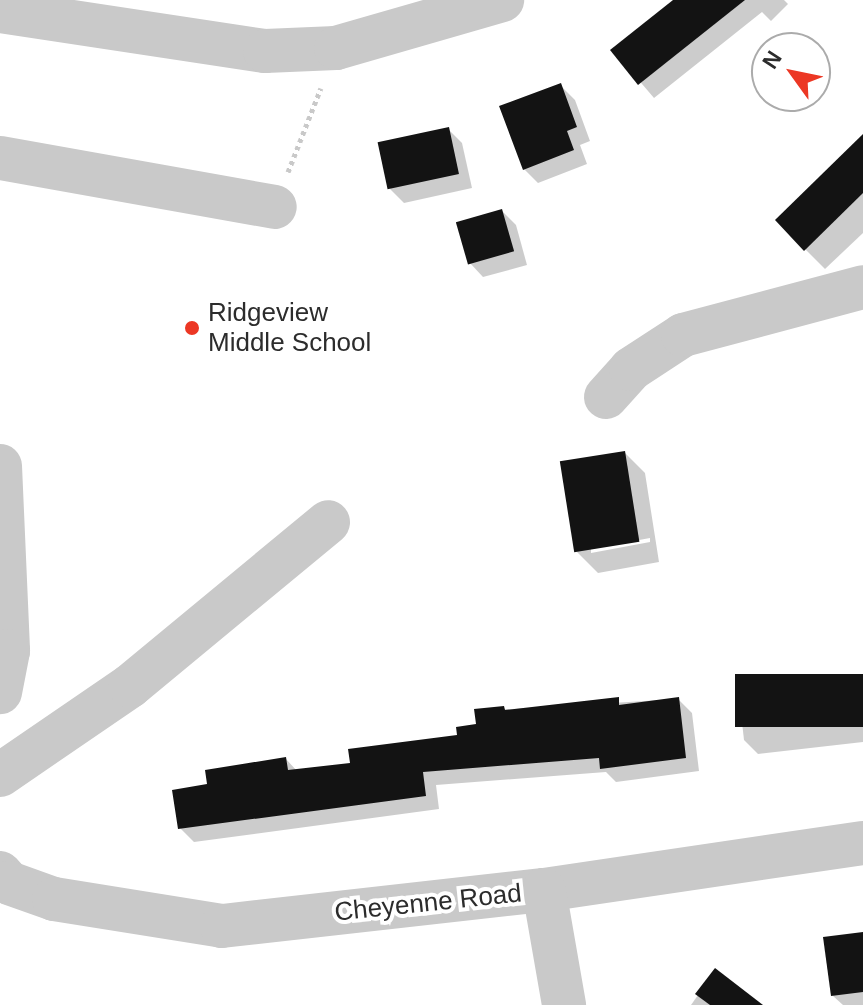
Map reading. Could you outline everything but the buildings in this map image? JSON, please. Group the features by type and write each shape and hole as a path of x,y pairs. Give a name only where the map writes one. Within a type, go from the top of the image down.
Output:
{"street":[{"path":"0,11 91,13 226,48 336,48 502,0"},
{"path":"0,158 275,207"},
{"path":"606,397 631,369 683,335 863,287"},
{"path":"0,466 8,651 0,692"},
{"path":"0,775 130,686 328,522"},
{"name":"Cheyenne Road","path":"0,873 9,883 54,899 222,926 544,890 863,843"},
{"path":"544,890 564,1005"}],"path":[{"path":"275,207 336,48"}],"place":[{"name":"Ridgeview Middle School","path":"192,328"}]}
